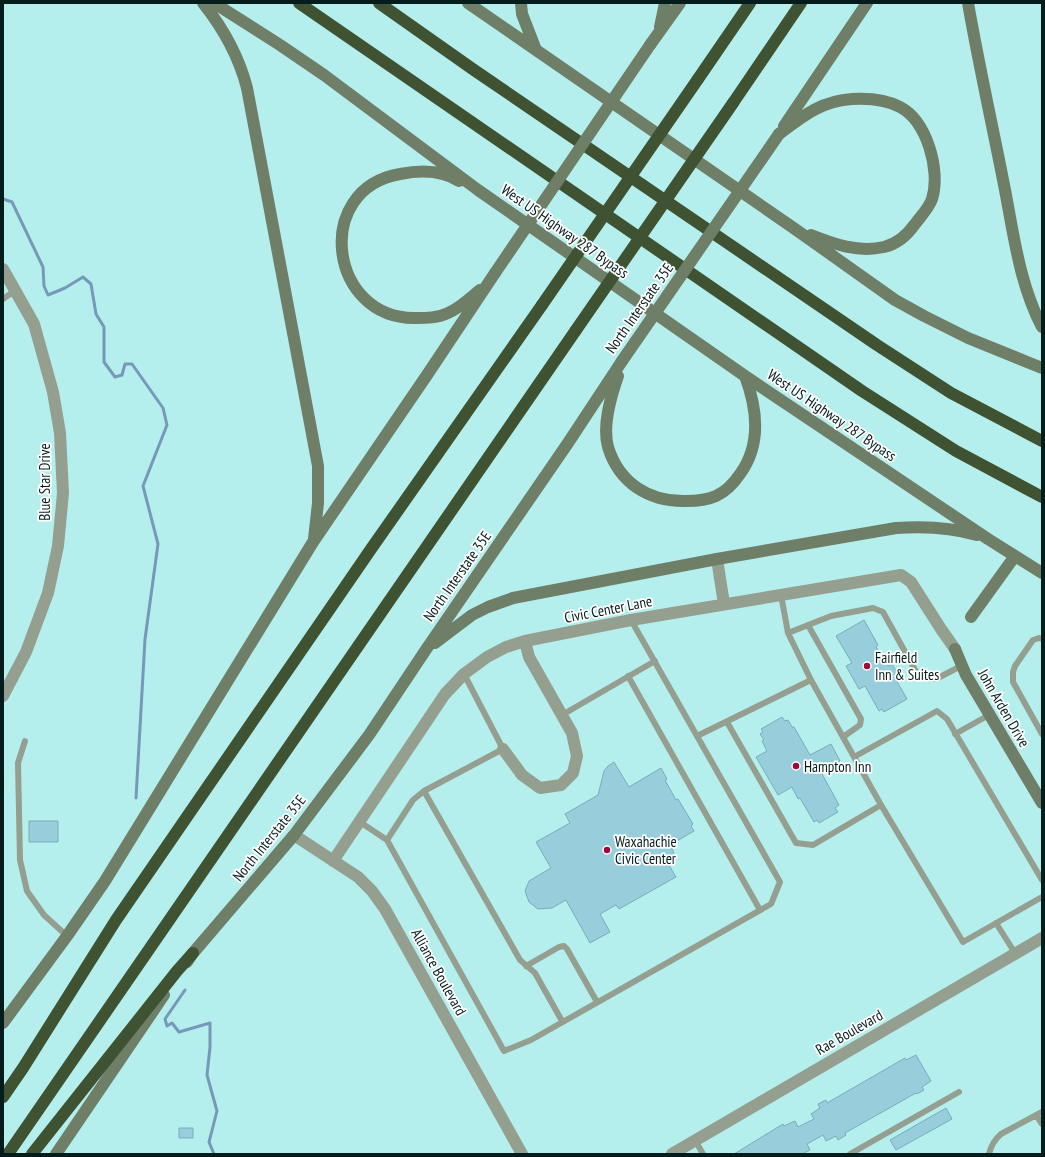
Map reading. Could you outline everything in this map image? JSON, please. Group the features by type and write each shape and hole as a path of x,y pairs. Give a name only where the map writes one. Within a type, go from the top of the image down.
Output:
{"highway":[{"path":"299,3 862,391 956,451 999,476 1042,498"},
{"path":"379,3 474,70 877,345 951,393 1042,441"},
{"path":"3,1097 116,920 371,549 542,305 750,3"},
{"path":"8,1154 801,3"},
{"path":"32,1154 172,976 193,953"}],"main road":[{"path":"203,3 213,16 234,52 243,73 247,88 318,466 318,503 313,542"},
{"name":"West US Highway 287 Bypass","path":"214,3 324,75 478,190 745,376 1015,556 1042,572"},
{"path":"468,3 795,229 880,290 924,316 968,338 1042,368"},
{"path":"521,3 522,14 536,50"},
{"path":"660,31 665,3"},
{"path":"3,1022 67,936 105,881 313,542 680,3"},
{"name":"North Interstate 35E","path":"56,1154 193,953 294,835 369,736 425,651 564,450 622,361 779,134 867,3"},
{"path":"968,3 982,82 992,123 1019,263 1028,296 1042,327"},
{"path":"779,134 812,109 833,102 851,99 872,99 900,107 906,111 926,137 932,153 934,165 934,187 928,208 911,229 900,240 892,245 878,248 853,248 838,245 795,229"},
{"path":"478,190 435,172 415,171 393,175 374,182 361,193 348,209 342,235 343,259 347,275 362,296 383,312 395,317 429,318 448,314 488,284"},
{"path":"622,361 609,404 607,435 608,446 616,465 628,481 646,493 666,501 695,501 716,496 733,484 744,469 752,450 756,430 753,400 745,376"},
{"path":"425,651 472,615 488,607 513,598 717,558 896,528 941,528 966,532 988,538"},
{"path":"971,617 1015,556"},
{"name":"John Arden Drive","path":"955,648 961,666 1042,803"}],"street":[{"name":"Blue Star Drive","path":"3,269 34,324 53,392 60,433 63,493 58,546 48,593 26,652 3,696"},
{"path":"717,558 724,604"},
{"name":"Civic Center Lane","path":"333,861 445,694 464,674 487,657 506,647 525,641 631,620 901,575 911,582 955,648"},
{"path":"503,749 522,775 540,788 560,785 573,773 577,756 572,733 529,657 525,641"},
{"name":"Alliance Boulevard","path":"294,835 358,877 372,891 385,909 522,1154"},
{"name":"Rae Boulevard","path":"672,1154 1042,938"}],"lane":[{"path":"3,299 16,290"},
{"path":"781,595 788,633 812,680 854,757 963,942 1042,897"},
{"path":"788,633 831,616 872,608 883,612 919,677 936,679 961,666"},
{"path":"360,822 387,840 504,1051 530,1040 771,904 780,882 631,620"},
{"path":"808,625 861,719 860,725 843,737"},
{"path":"1042,639 1039,638 1033,640 1015,666 1012,678 1042,734"},
{"path":"562,715 655,661"},
{"path":"387,840 413,800 424,791 503,749 464,674"},
{"path":"628,676 760,910"},
{"path":"697,736 812,680"},
{"path":"854,757 937,711 947,719 1042,880"},
{"path":"955,734 989,715"},
{"path":"727,722 796,843 813,845 882,805"},
{"path":"25,741 18,763 20,860 27,891 44,915 67,936"},
{"path":"424,791 520,960 535,973 562,1021"},
{"path":"996,923 1015,953"},
{"path":"526,966 559,947 564,946 597,1002"},
{"path":"850,1154 959,1092"},
{"path":"989,1154 990,1147 995,1139 1001,1134 1039,1113 1042,1124"},
{"path":"695,1140 703,1154"}],"building":[{"name":"Fairfield Inn & Suites","path":"864,620 878,645 876,647 888,666 892,664 899,676 895,678 907,699 884,712 882,709 879,711 865,686 859,689 846,666 852,663 836,636"},
{"name":"Hampton Inn","path":"782,717 785,721 788,720 792,727 794,727 810,755 831,744 840,761 821,772 839,805 835,808 838,812 819,823 817,820 814,822 800,798 798,799 792,787 778,795 756,757 767,751 762,741 764,740 760,734 763,732 761,729"},
{"name":"Waxahachie Civic Center","path":"614,762 629,787 661,768 667,779 665,780 676,800 678,799 693,824 691,826 694,831 670,845 674,853 666,860 676,877 619,909 616,905 600,914 610,932 590,943 566,900 552,908 538,909 529,902 525,891 529,881 551,868 536,842 570,823 565,814 598,795 604,771"},
{"path":"29,821 58,821 58,842 29,842"},
{"path":"916,1055 931,1081 922,1087 924,1090 845,1133 846,1135 838,1140 836,1136 826,1141 823,1135 807,1144 810,1150 802,1154 734,1154 783,1124 784,1126 795,1121 798,1127 814,1119 811,1114 820,1108 818,1104 826,1100 827,1103 905,1058 906,1060"},
{"path":"946,1108 952,1119 896,1150 890,1140"},
{"path":"179,1128 193,1128 193,1138 179,1138"}],"waterway":[{"path":"3,199 12,202 43,267 44,286 48,295 65,288 83,277 91,284 96,314 104,327 104,362 115,377 122,375 125,364 132,364 163,408 167,425 143,486 158,544 145,639 136,798"},
{"path":"185,990 165,1019 167,1026 172,1023 179,1032 210,1023 210,1047 207,1075 217,1111 209,1142 214,1154"}],"place":[{"name":"Fairfield Inn & Suites","path":"867,666"},
{"name":"Hampton Inn","path":"796,766"},
{"name":"Waxahachie Civic Center","path":"607,850"}]}
